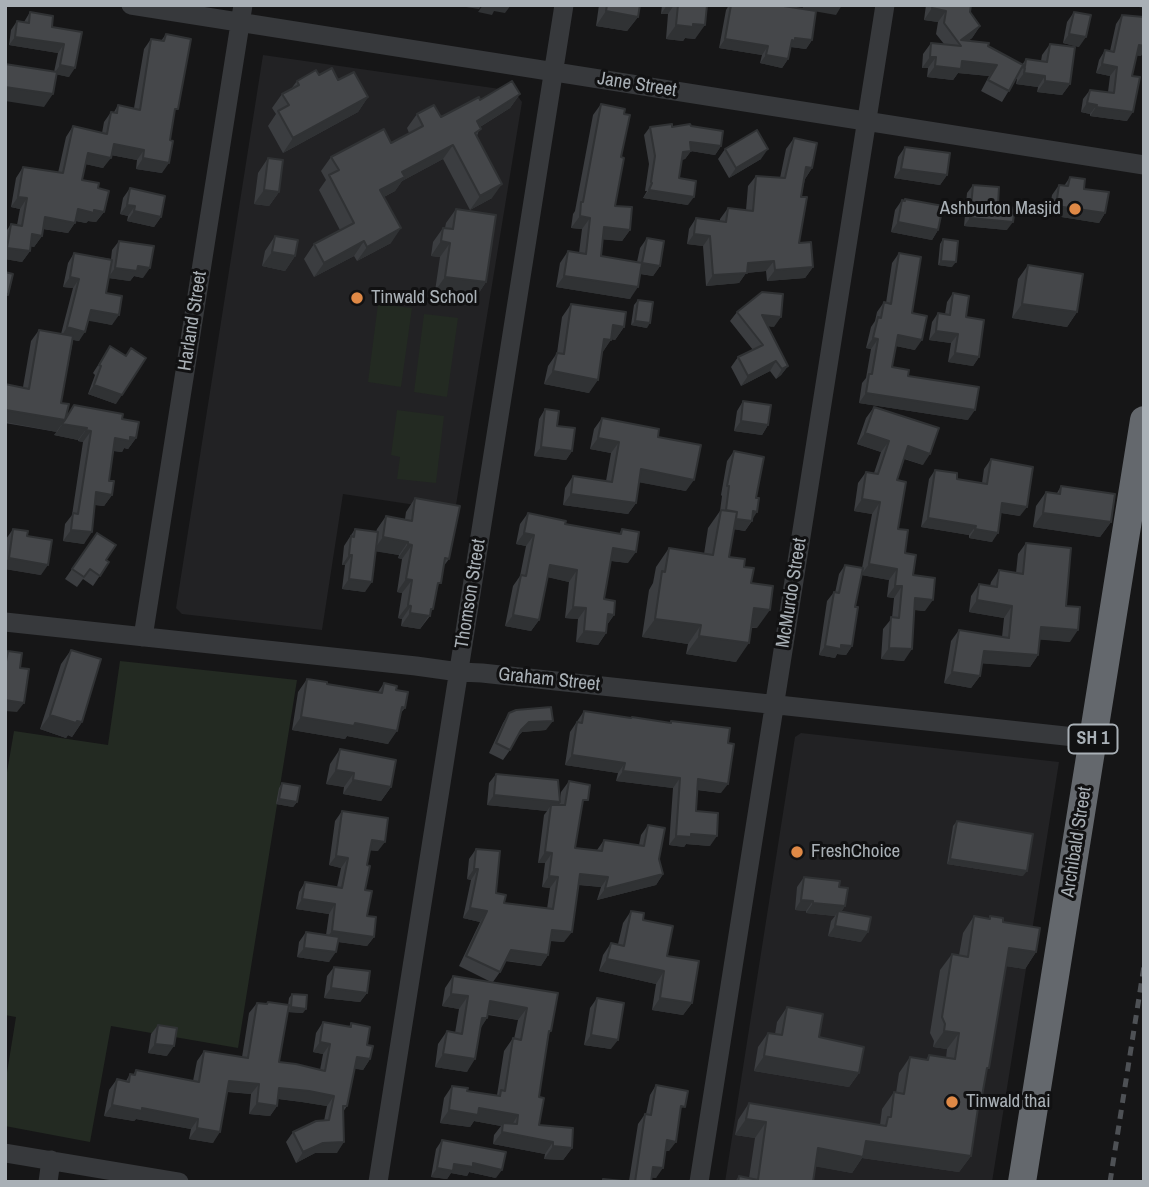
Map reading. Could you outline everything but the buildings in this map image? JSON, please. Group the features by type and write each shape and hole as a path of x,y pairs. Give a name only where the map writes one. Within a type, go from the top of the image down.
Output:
{"highway":[{"name":"Archibald Street","path":"1022,1182 1144,420"}],"street":[{"name":"Jane Street","path":"131,5 242,13 554,73 1144,165"},
{"name":"Thomson Street","path":"378,1182 564,5"},
{"name":"McMurdo Street","path":"699,1182 885,5"},
{"name":"Harland Street","path":"144,637 242,13"},
{"name":"Graham Street","path":"5,622 1093,739"},
{"path":"5,1153 179,1182"},
{"path":"48,1182 51,1160"}],"shaded area":[{"name":"Tinwald School","path":"263,55 514,91 522,102 455,511 343,494 322,630 182,614 176,608"},
{"path":"378,304 412,308 401,387 368,382"},
{"path":"424,314 458,318 447,397 414,392"},
{"path":"397,410 444,416 436,483 397,479 400,457 391,455"},
{"path":"120,661 297,680 238,1048 111,1026 90,1142 5,1126 5,1085 16,1017 5,1015 5,784 14,731 108,745"},
{"path":"801,733 1059,762 992,1182 725,1182 795,737"}],"railway":[{"path":"1110,1182 1144,966"}],"place":[{"name":"Ashburton Masjid","path":"1075,209"},
{"name":"Tinwald School","path":"357,298"},
{"name":"FreshChoice","path":"797,852"},
{"name":"Tinwald thai","path":"952,1102"}]}
